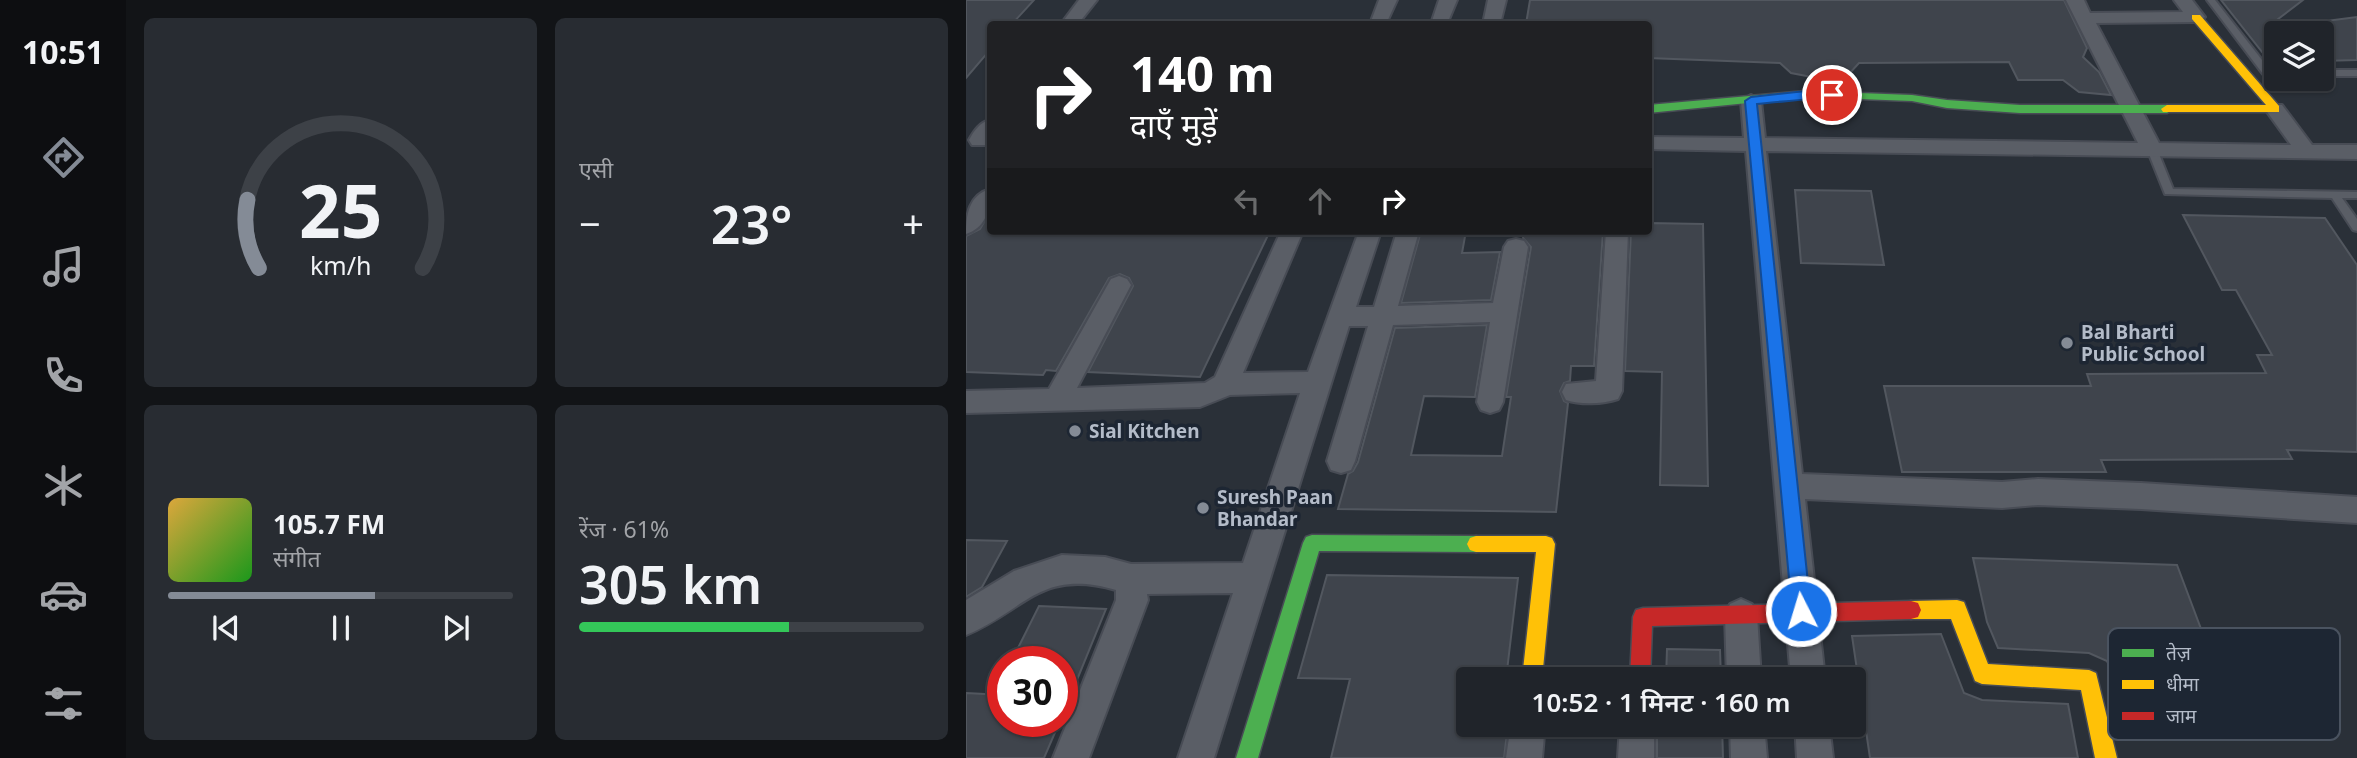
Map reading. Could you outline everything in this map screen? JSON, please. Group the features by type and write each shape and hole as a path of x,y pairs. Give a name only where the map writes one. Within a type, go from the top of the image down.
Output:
{"street":[{"path":"1071,21 1088,0"},
{"path":"1379,21 1388,0"},
{"path":"1441,21 1447,0"},
{"path":"1493,21 1497,0"},
{"path":"2075,0 2152,149"},
{"path":"2183,0 2275,109 2306,151"},
{"path":"2084,18 2196,16"},
{"path":"1652,109 1806,94 1912,98 1947,104 2020,109 2275,109"},
{"path":"1751,101 1807,667"},
{"path":"987,130 979,141 987,141"},
{"path":"1652,143 2357,152"},
{"path":"966,226 987,200"},
{"path":"1225,384 1290,235"},
{"path":"1196,758 1369,235"},
{"path":"1341,461 1407,235"},
{"path":"1575,392 1609,391 1617,235"},
{"path":"1490,402 1516,247"},
{"path":"1057,400 1119,285"},
{"path":"1340,317 1504,312"},
{"path":"966,402 1199,396 1225,384 1318,382"},
{"path":"1790,486 2002,495 2038,492 2141,496 2357,510"},
{"path":"1247,758 1312,543 1546,544 1533,667"},
{"path":"966,619 1013,587 1046,571 1082,567 1131,579 1254,578"},
{"path":"1072,758 1132,600 1131,579"},
{"path":"1641,667 1643,617 1957,609 1982,674 2089,680 2106,758"},
{"path":"1741,615 1743,667"},
{"path":"1524,758 1526,737"},
{"path":"1636,758 1637,737"},
{"path":"1748,737 1749,758"},
{"path":"1813,737 1815,758"}],"lane":[{"path":"2211,0 2264,69"},
{"path":"2334,72 2357,73"},
{"path":"2152,149 2169,192 2357,195"},
{"path":"2335,195 2357,228"}],"building":[{"path":"966,0 1034,0 1015,21 987,21 987,54 966,78"},
{"path":"1530,0 2064,0 2087,48 2083,57 2099,72 2111,95 2079,92 2063,80 2018,80 2009,62 1859,63 1848,75 1822,79 1791,73 1780,63 1652,58 1652,21 1526,21"},
{"path":"2221,0 2303,0 2275,21 2264,21 2264,54"},
{"path":"2357,17 2357,60 2334,61 2334,21 2326,21"},
{"path":"1795,190 1871,191 1884,265 1801,263"},
{"path":"2183,215 2325,218 2357,265 2357,452 2287,450 2292,459 2101,460 2106,472 1902,472 1884,386 2091,386 2087,374 2266,373 2257,355 2272,355 2236,290 2222,290"},
{"path":"987,217 987,235 1268,235 1200,377 1088,372 1133,286 1129,278 1120,274 1109,278 1056,371 1046,370 1043,375 966,372 966,236 980,229"},
{"path":"1652,223 1703,224 1708,486 1660,485 1662,372 1625,371 1631,235 1652,235"},
{"path":"1420,235 1465,235 1462,253 1500,252 1491,300 1401,303"},
{"path":"1523,235 1603,235 1594,366 1571,366 1570,381 1564,383 1560,391 1564,401 1568,403 1556,512 1338,509 1348,474 1358,462 1395,328 1487,325 1475,397 1424,396 1411,455 1502,456 1511,397 1506,397 1531,247"},
{"path":"966,540 1007,541 982,587 966,597"},
{"path":"1973,558 2177,565 2201,628 2108,628 2108,663 2089,653 1998,648 1987,622"},
{"path":"1327,575 1518,578 1507,667 1456,667 1456,737 1506,737 1504,758 1331,758 1350,679 1298,678"},
{"path":"1039,606 1106,609 1078,677 1078,646 1019,646"},
{"path":"1941,634 1964,693 1982,700 2068,704 2078,758 1870,758 1866,731 1866,667 1857,667 1852,636"},
{"path":"1667,649 1720,650 1721,667 1666,667"},
{"path":"966,693 987,694 987,737 1053,737 1044,758 966,758"},
{"path":"1657,737 1722,737 1723,758 1657,758"}],"traffic: fast":[{"path":"1652,109 1806,94 1912,98 1947,104 2020,109 2167,109"},
{"path":"1247,758 1312,543 1476,544"}],"traffic: slow":[{"path":"2167,109 2275,109 2196,17"},
{"path":"1476,544 1546,544 1533,667"},
{"path":"1911,610 1957,609 1982,674 2089,680 2106,758"}],"traffic: jam":[{"path":"1641,667 1643,617 1911,610"}],"place":[{"name":"Bal Bharti Public School","path":"2067,343"},
{"name":"Sial Kitchen","path":"1075,431"},
{"name":"Suresh Paan Bhandar","path":"1203,508"}],"route":[{"path":"1801,611 1751,101 1806,94 1832,95"}]}
